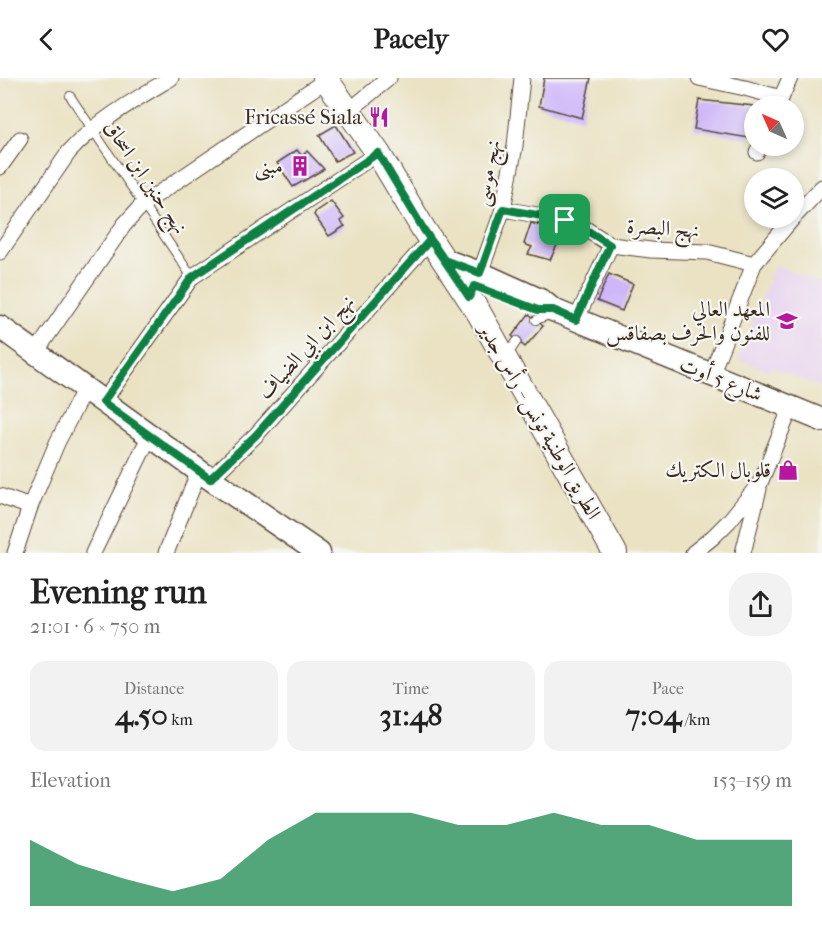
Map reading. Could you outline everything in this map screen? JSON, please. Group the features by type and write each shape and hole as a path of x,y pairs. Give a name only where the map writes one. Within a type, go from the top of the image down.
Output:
{"main road":[{"name":"الطريق الوطنية تونس - رأس جدير","path":"326,79 378,153 430,240 444,260 470,285 507,363 615,553"},
{"name":"شارع 5 أوت","path":"470,285 542,301 556,316 822,420"},
{"path":"0,327 204,475 319,553"}],"street":[{"path":"0,252 78,142 136,99 171,78"},
{"path":"350,111 389,78"},
{"name":"نهج موسى","path":"470,285 503,209 515,146 522,78"},
{"path":"699,78 744,88 764,96"},
{"path":"782,96 790,78"},
{"path":"36,352 124,225 143,204 326,79"},
{"path":"0,167 20,139"},
{"path":"103,402 192,277 378,153"},
{"path":"804,206 822,187"},
{"name":"نهج البصرة","path":"503,209 565,220 580,226 610,245 707,252 754,264"},
{"path":"711,375 754,264 784,228"},
{"name":"نهج ابن ابي الضياف","path":"166,553 204,475 256,435 430,240"},
{"path":"556,316 610,245"},
{"path":"15,553 30,507 57,443 85,388"},
{"path":"743,553 760,483 791,407"},
{"path":"93,553 150,435"},
{"path":"693,553 729,521 760,483"},
{"path":"0,496 30,507"}],"lane":[{"name":"نهج حنين ابن اسحاق","path":"70,96 192,277"},
{"path":"507,363 511,350 518,341"}],"shaded area":[{"name":"المعهد العالي للفنون والحرف بصفاقس","path":"775,265 822,284 822,388 771,367 769,371 738,359"}],"building":[{"path":"544,78 591,78 582,118 539,106"},
{"path":"699,100 744,105 744,137 694,129"},
{"name":"مبنى","path":"336,125 353,152 335,161 319,135"},
{"name":"مبنى","path":"297,150 302,156 307,151 324,169 293,187 277,163"},
{"name":"مبنى","path":"331,201 344,218 340,221 345,226 329,236 314,215 316,211"},
{"path":"539,221 555,222 548,237 558,243 550,260 528,254 532,247 524,244 531,223 538,225"},
{"path":"609,274 633,284 622,311 597,301"},
{"path":"529,314 543,326 525,347 512,336"}],"place":[{"name":"Fricassé Siala","path":"379,117"},
{"name":"مبنى","path":"300,166"},
{"name":"المعهد العالي للفنون والحرف بصفاقس","path":"787,321"},
{"name":"قلوبال الكتريك","path":"788,470"}],"route":[{"path":"565,220 503,209 480,273 444,260 430,240 256,435 210,479 103,402 192,277 378,153 430,240 469,297 474,286 538,310 553,310 576,320 610,245 580,226 565,220"}]}
